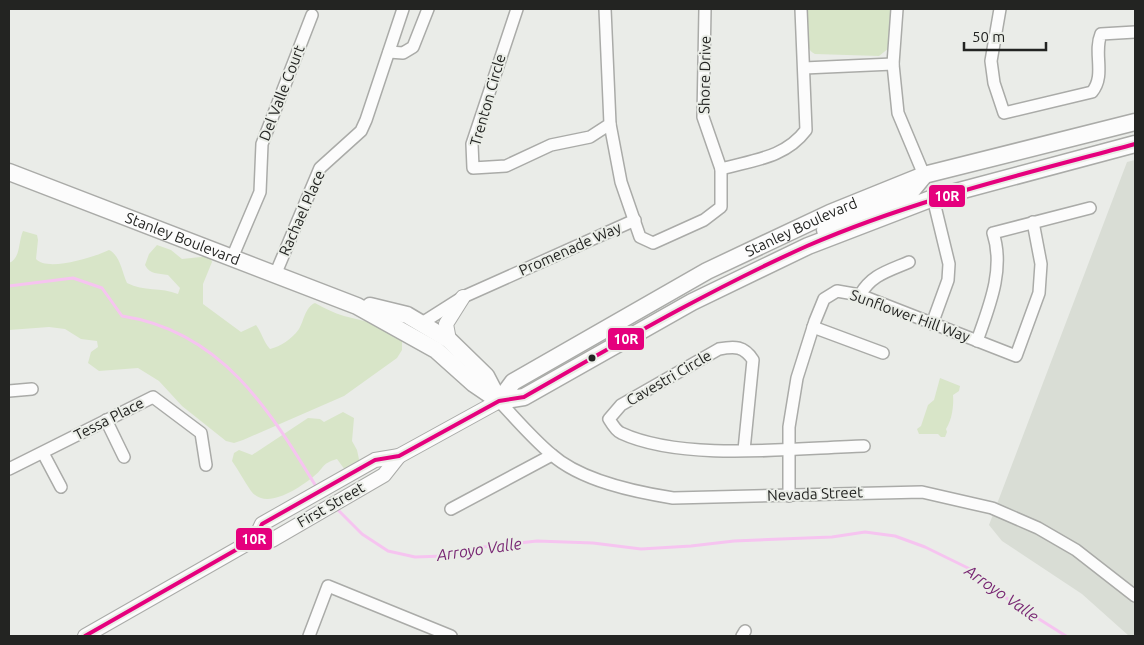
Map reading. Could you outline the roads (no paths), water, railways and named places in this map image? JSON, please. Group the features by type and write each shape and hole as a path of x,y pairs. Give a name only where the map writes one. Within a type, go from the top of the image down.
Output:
{"main road":[{"name":"Stanley Boulevard","path":"500,402 513,382 707,271 821,217 924,175 1135,122"},
{"path":"933,198 938,187 946,182 1016,160 1042,150 1056,141"},
{"name":"Stanley Boulevard","path":"9,172 357,306 436,350 474,384 500,402 524,397 692,302 808,246 933,198 1135,144"},
{"path":"808,246 820,232 833,225 909,194 924,175"},
{"name":"Stanley Boulevard","path":"357,306 370,306 407,315 449,340 486,376 500,402"}],"street":[{"name":"Rachael Place","path":"276,275 320,168 361,131 403,9"},
{"path":"389,52 403,53 413,47 428,9"},
{"name":"Trenton Circle","path":"517,9 472,144 474,168 506,166 551,145 590,137 610,124"},
{"path":"605,9 610,124 621,182 635,220"},
{"name":"Shore Drive","path":"705,9 703,117 721,169"},
{"path":"721,169 757,158 773,156 798,141 806,130 801,9"},
{"path":"897,9 893,64 898,113 924,175"},
{"path":"1000,9 991,61 994,83 1004,113 1092,92 1100,77 1097,43 1101,34 1135,32"},
{"name":"Del Valle Court","path":"232,258 260,192 262,144 312,15"},
{"path":"804,68 893,64"},
{"name":"Promenade Way","path":"422,323 463,297 635,220 640,237 652,243 704,220 721,207 721,169"},
{"path":"932,324 948,280 949,264 933,198"},
{"path":"977,340 995,289 996,244 993,233 1090,208"},
{"name":"Sunflower Hill Way","path":"788,496 789,427 797,378 813,327 824,300 837,291 860,295 1016,356 1038,293 1041,264 1033,222"},
{"path":"860,295 866,284 875,276 909,262"},
{"path":"449,340 446,324 463,297"},
{"path":"813,327 883,353"},
{"name":"Cavestri Circle","path":"744,450 754,360 746,350 734,346 719,349 629,400 621,405 609,419 619,432 647,441 682,448 744,450 864,446"},
{"path":"9,391 32,389"},
{"name":"Tessa Place","path":"9,469 153,396 201,433 206,465"},
{"name":"Nevada Street","path":"500,402 552,456 582,473 636,493 673,498 788,496 859,492 922,492 979,504 1038,528 1076,550 1135,596"},
{"name":"First Street","path":"400,456 384,475 272,540 255,539 262,524 375,460 400,456 500,402"},
{"path":"106,420 124,457"},
{"path":"43,453 61,487"},
{"path":"450,509 552,456"},
{"path":"85,636 255,539"},
{"path":"308,636 328,586 451,636"}],"waterway":[{"name":"Arroyo Valle","path":"9,286 73,278 102,288 122,316 157,324 187,338 215,356 239,378 260,403 280,430 317,488"},
{"name":"Arroyo Valle","path":"335,507 362,534 388,551 415,557 445,556 474,548 537,541 593,543 641,549 734,541 832,537 865,532 895,536 925,547 972,570 1009,600 1066,636"}]}
